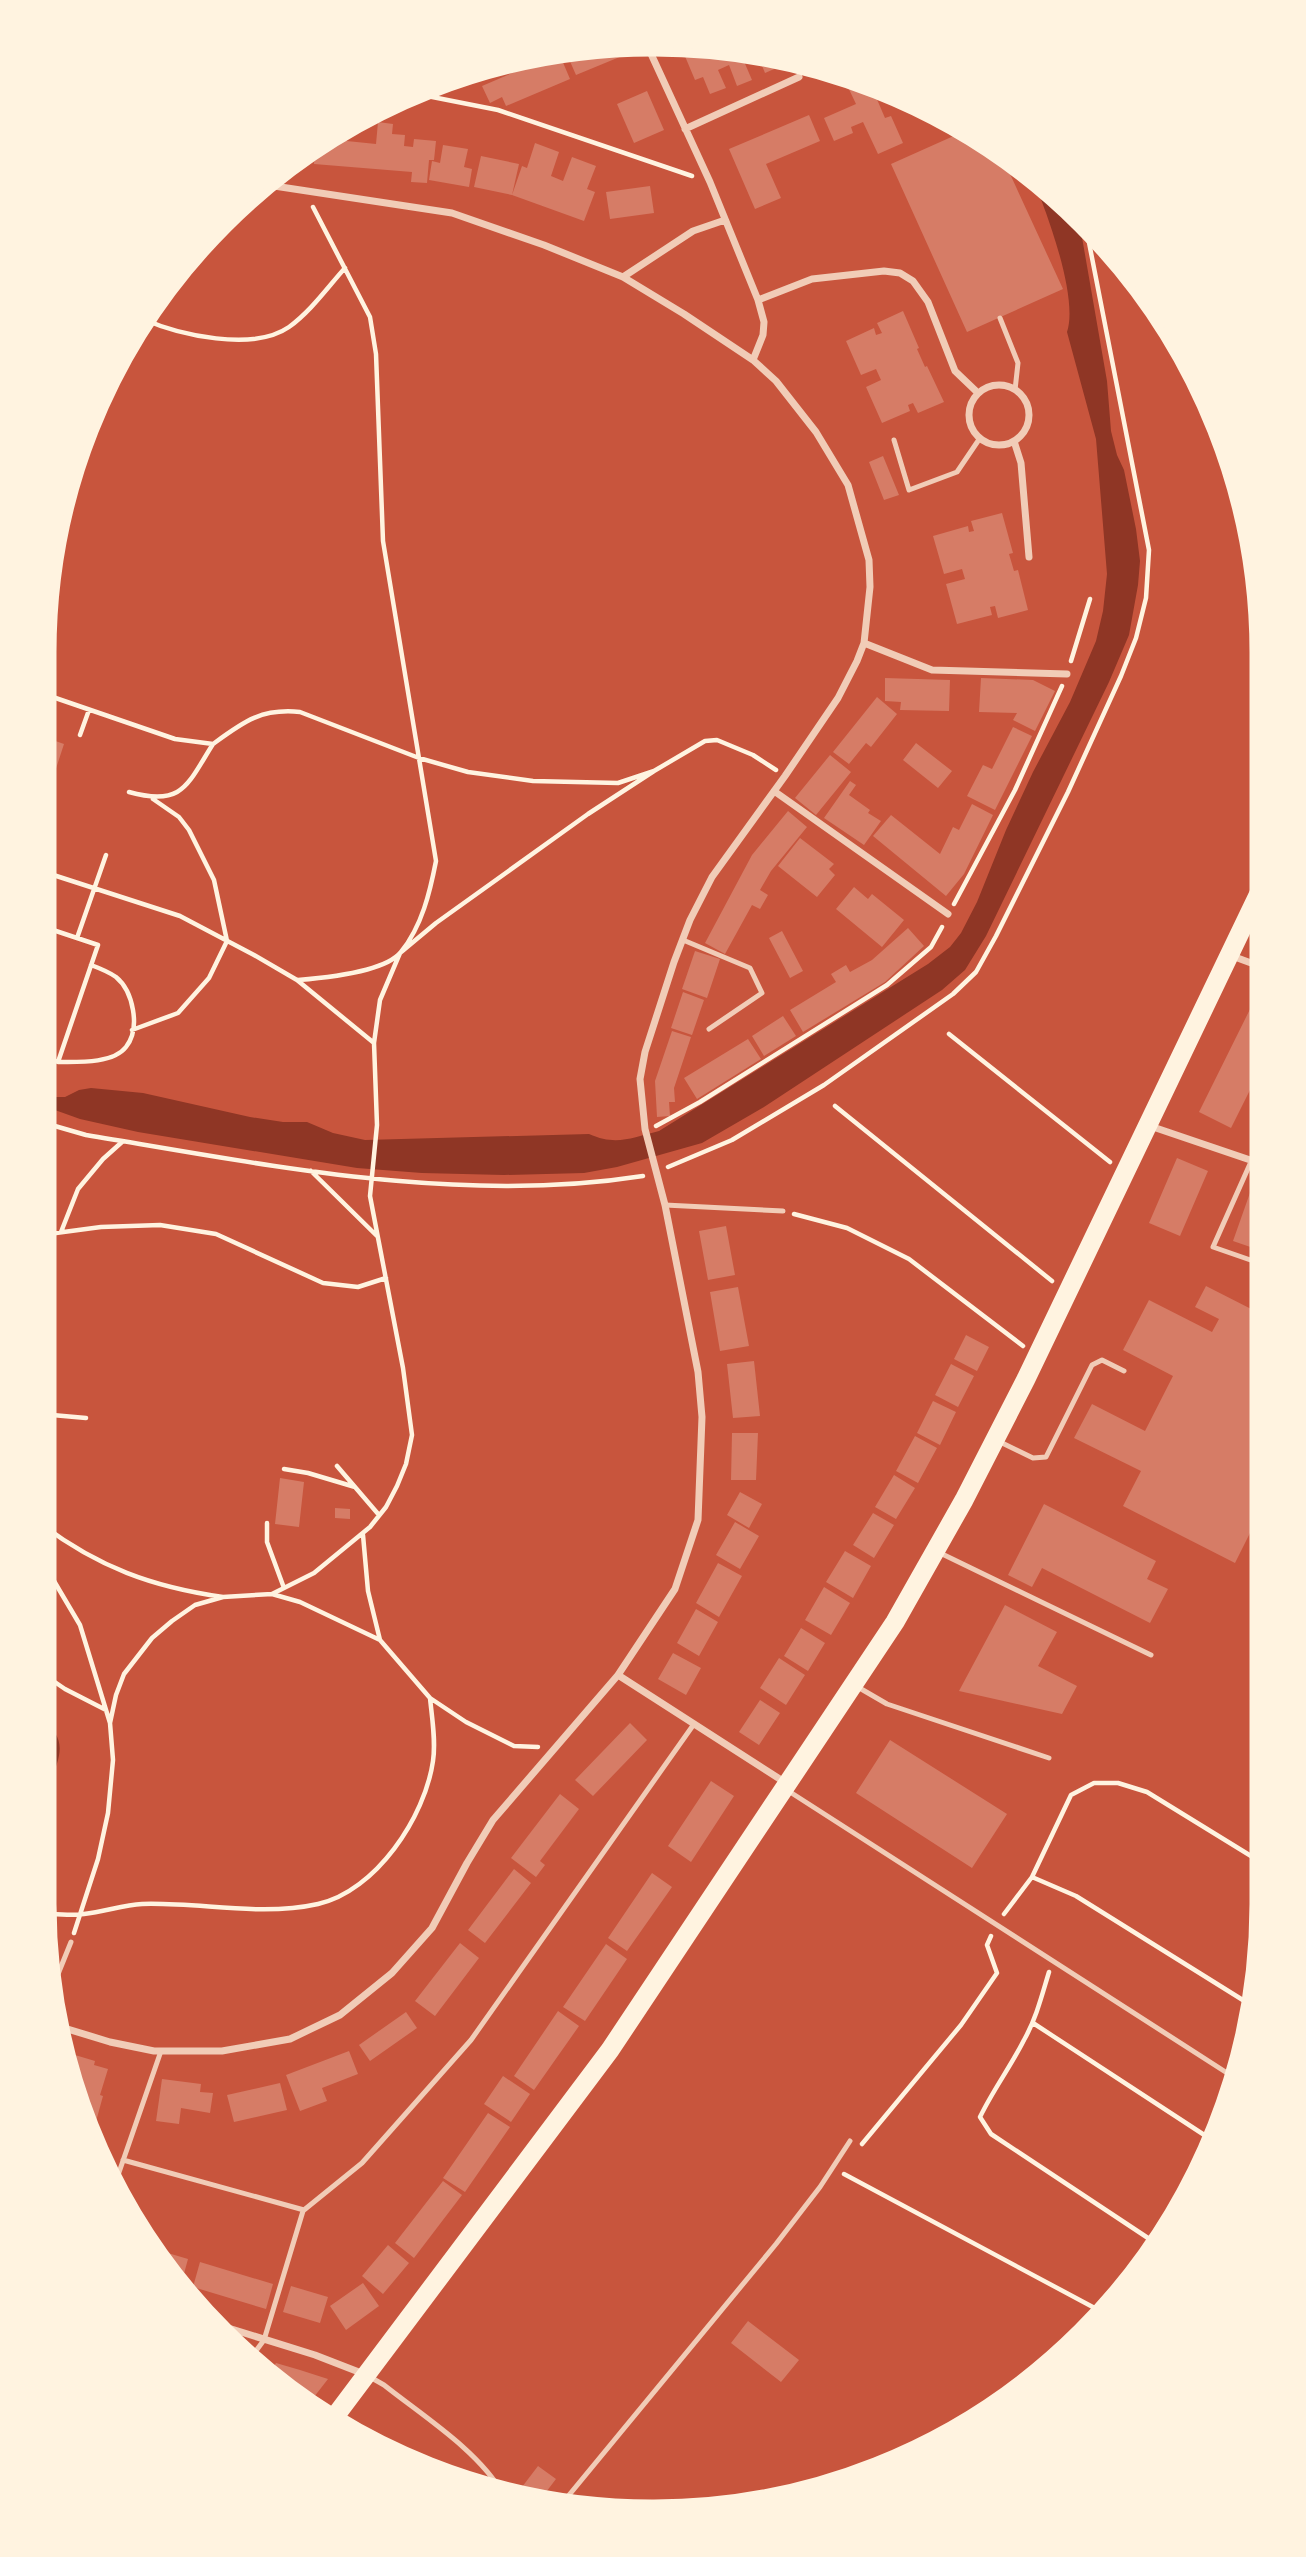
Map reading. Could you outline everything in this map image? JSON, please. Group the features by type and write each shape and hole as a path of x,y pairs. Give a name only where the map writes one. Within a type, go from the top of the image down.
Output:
{"highway":[{"path":"337,2414 610,2050 895,1622 936,1551 1037,1357 1254,903"}],"street":[{"path":"650,52 710,182 758,300 764,322 763,335 753,360"},
{"path":"685,129 799,77"},
{"path":"66,2028 110,2042 161,2051 222,2051 290,2039 340,2015 392,1973 432,1928 493,1820 618,1675 675,1589 698,1520 702,1417 700,1388 665,1205 645,1129 640,1079 645,1052 683,940 712,877 786,776 838,698 864,643 870,587 869,560 848,485 803,415 776,381 753,360 623,277 544,245 452,214 276,186"},
{"path":"623,277 693,231 725,220"},
{"path":"758,300 812,279 872,272 900,273 914,281 928,302 955,370 978,393"},
{"path":"996,385 1015,390 1023,397 1029,415 1022,434 1014,441 997,444 980,438 970,421 972,401 978,393 996,385"},
{"path":"1014,441 1021,463 1029,557"},
{"path":"864,643 932,670 1067,674"},
{"path":"774,791 948,915"},
{"path":"1228,955 1254,964"},
{"path":"1149,1125 1254,1161"},
{"path":"618,1675 789,1784"},
{"path":"227,2328 316,2355 367,2375"}],"lane":[{"path":"1000,318 1018,363 1015,390"},
{"path":"894,440 909,490 957,472 980,438"},
{"path":"683,940 750,968 762,993 709,1029"},
{"path":"1254,1154 1213,1247 1254,1261"},
{"path":"665,1205 783,1211"},
{"path":"995,1440 1033,1458 1046,1457 1092,1365 1102,1360 1124,1371"},
{"path":"936,1551 1151,1655"},
{"path":"855,1685 887,1704 1049,1758"},
{"path":"254,2353 264,2340 303,2211 362,2164 471,2040 694,1724"},
{"path":"789,1784 790,1792 1229,2074"},
{"path":"57,1976 71,1942"},
{"path":"118,2176 161,2051"},
{"path":"567,2498 776,2244 820,2187 850,2141"},
{"path":"123,2161 303,2211"},
{"path":"367,2375 384,2385 462,2446 498,2484"}],"path":[{"path":"428,96 498,110 710,182"},
{"path":"272,1594 314,1573 363,1534 397,1486 406,1464 412,1435 403,1368 370,1196 377,1125 374,1043 380,1000 400,953 427,906 436,861 383,541 376,354 370,317 303,191"},
{"path":"667,1168 732,1140 824,1085 953,994 976,972 1068,792 1121,676 1136,638 1146,598 1149,550 1088,240"},
{"path":"152,323 219,340 260,338 287,328 313,305 345,268"},
{"path":"645,1129 657,1126 700,1102 887,985 931,947 1015,790 1067,674 1090,599"},
{"path":"52,697 175,739 213,744"},
{"path":"80,735 89,710"},
{"path":"153,799 166,798 177,793 190,780 213,744 246,720 283,710 300,712 419,758 468,772 533,781 618,783 654,771"},
{"path":"297,981 366,970 400,953 436,923 588,814 705,741 718,740 753,755 786,776"},
{"path":"129,792 153,799 179,817 189,830 214,880 227,941 209,978 178,1013 132,1030"},
{"path":"77,938 106,855"},
{"path":"52,874 180,916 297,981 374,1043"},
{"path":"52,930 98,945 58,1062"},
{"path":"52,1060 93,1062 126,1048 133,1018 130,992 115,976 91,965"},
{"path":"949,1034 1125,1174"},
{"path":"835,1106 1068,1294"},
{"path":"52,1125 86,1135 123,1141 408,1182 523,1186 591,1182 655,1172"},
{"path":"61,1232 78,1189 103,1159 123,1141"},
{"path":"310,1170 377,1237"},
{"path":"783,1211 848,1228 909,1259 1037,1357"},
{"path":"52,1233 101,1227 160,1225 216,1234 323,1283 358,1287 386,1278"},
{"path":"52,1415 86,1418"},
{"path":"337,1466 379,1515"},
{"path":"284,1469 355,1487"},
{"path":"267,1523 267,1542 284,1588"},
{"path":"52,1532 105,1564 134,1577 162,1586 227,1597"},
{"path":"363,1534 368,1591 380,1640"},
{"path":"52,1578 80,1625 110,1723 113,1760 107,1813 98,1859 82,1914"},
{"path":"110,1723 124,1674 152,1638 195,1605 227,1597 272,1594 300,1602 380,1640 430,1698 466,1722 514,1746 557,1747"},
{"path":"52,1680 106,1710"},
{"path":"52,1913 82,1914 140,1904 251,1910 320,1904 351,1891 379,1867 400,1841 428,1786 433,1759 430,1698"},
{"path":"857,2150 961,2025 997,1973 987,1945 996,1925 1032,1877 1071,1795 1094,1783 1118,1783 1147,1792 1254,1858"},
{"path":"1032,1877 1076,1896 1245,2001"},
{"path":"1053,1961 1033,2023 980,2117 991,2134 1151,2240"},
{"path":"1033,2023 1207,2137"},
{"path":"839,2171 1096,2309"}],"shaded area":[{"path":"1038,193 1081,231 1107,381 1111,431 1124,470 1136,529 1140,561 1138,585 1129,635 1109,682 986,936 965,970 942,990 764,1107 702,1143 617,1167 584,1173 504,1175 357,1168 138,1132 80,1119 52,1109 52,1097 65,1097 91,1088 143,1093 250,1117 307,1122 333,1133 365,1140 589,1134 607,1140 624,1140 659,1131 928,964 950,947 961,933 977,902 1006,830 1070,702 1096,641 1103,611 1107,574 1096,439 1067,332 1068,297 1064,275"},
{"path":"52,1729 59,1745 57,1765 52,1776"}],"building":[{"path":"621,54 622,56 576,75 569,59"},
{"path":"684,54 743,60 752,80 737,86 729,65 718,70 726,88 710,94 703,77 695,80"},
{"path":"562,60 570,79 506,106 502,97 490,103 482,86 530,65"},
{"path":"761,63 780,66 765,73"},
{"path":"847,85 875,95 885,118 891,116 903,143 878,154 863,122 851,127 853,133 834,141 824,118 856,104"},
{"path":"647,91 664,130 634,143 617,104"},
{"path":"809,115 820,141 766,164 781,198 755,209 729,149"},
{"path":"378,122 393,124 392,134 405,135 404,146 413,147 414,139 436,141 434,160 429,160 427,183 411,182 412,172 314,164 314,157 331,147 336,147 341,140 376,144"},
{"path":"956,135 1008,169 1063,289 967,332 891,164"},
{"path":"535,143 559,152 551,176 563,181 572,157 596,166 587,189 595,192 584,221 512,195 522,166 527,168"},
{"path":"443,145 468,149 464,167 472,169 469,187 429,180 432,161 440,163"},
{"path":"481,156 519,164 512,195 474,187"},
{"path":"650,186 654,213 610,219 606,192"},
{"path":"903,311 925,367 927,366 944,402 918,413 913,403 908,405 910,411 882,423 866,387 881,380 876,369 861,375 846,341 874,328 876,335 882,333 877,323"},
{"path":"883,456 899,495 884,500 869,462"},
{"path":"1002,513 1013,553 1009,554 1014,571 1018,570 1028,610 998,618 995,606 990,607 992,615 957,624 946,584 965,579 962,569 944,574 933,536 968,526 969,532 974,531 971,521"},
{"path":"885,678 950,680 949,711 900,710 901,702 885,701"},
{"path":"981,678 1033,680 1055,691 1035,731 1013,720 1017,713 979,712"},
{"path":"877,697 897,714 871,747 866,743 849,764 833,752"},
{"path":"1013,727 1032,736 995,810 967,796 983,765 992,769"},
{"path":"52,740 64,744 52,781"},
{"path":"916,743 952,771 938,788 903,760"},
{"path":"830,755 851,772 816,815 795,798"},
{"path":"850,781 856,785 849,795 881,821 864,845 824,818"},
{"path":"972,804 993,815 964,874 946,896 873,836 891,815 940,854 953,827 959,830"},
{"path":"788,811 807,827 771,871 760,890 768,895 760,909 752,905 725,954 705,943 752,855"},
{"path":"800,838 834,864 829,869 835,875 817,897 778,866"},
{"path":"854,887 868,899 872,894 904,920 882,947 836,909"},
{"path":"908,928 924,946 885,982 803,1032 790,1010 836,982 831,974 846,965 850,972 872,960"},
{"path":"782,931 803,971 790,978 769,938"},
{"path":"695,951 720,959 707,998 682,989"},
{"path":"683,992 704,1000 692,1035 671,1028"},
{"path":"1254,1001 1254,1082 1231,1128 1199,1112"},
{"path":"783,1016 796,1036 764,1056 752,1036"},
{"path":"672,1031 691,1037 674,1088 675,1102 669,1102 670,1116 657,1117 655,1081"},
{"path":"748,1039 761,1059 697,1099 684,1078"},
{"path":"1177,1158 1208,1171 1180,1236 1149,1223"},
{"path":"1251,1190 1254,1191 1254,1248 1233,1241"},
{"path":"726,1226 735,1275 708,1280 699,1231"},
{"path":"1206,1286 1254,1310 1254,1525 1235,1563 1123,1506 1141,1471 1074,1438 1092,1404 1145,1431 1173,1376 1123,1350 1149,1300 1212,1332 1219,1319 1195,1307"},
{"path":"738,1287 749,1346 720,1351 710,1292"},
{"path":"966,1335 989,1347 977,1371 954,1359"},
{"path":"754,1361 760,1416 733,1418 727,1364"},
{"path":"951,1364 974,1376 958,1407 935,1395"},
{"path":"933,1401 956,1412 940,1445 917,1433"},
{"path":"732,1433 758,1433 756,1480 731,1480"},
{"path":"915,1436 937,1448 918,1483 896,1471"},
{"path":"894,1475 915,1488 896,1519 875,1507"},
{"path":"280,1478 304,1482 299,1527 275,1524"},
{"path":"740,1492 762,1504 749,1528 727,1515"},
{"path":"1044,1504 1156,1561 1147,1579 1168,1589 1150,1623 1042,1568 1032,1587 1008,1575"},
{"path":"335,1508 350,1509 350,1519 335,1518"},
{"path":"873,1513 894,1525 874,1558 853,1545"},
{"path":"735,1522 759,1536 740,1569 716,1555"},
{"path":"845,1551 871,1566 853,1598 826,1582"},
{"path":"718,1563 742,1576 719,1617 696,1603"},
{"path":"824,1587 850,1603 831,1635 805,1620"},
{"path":"1005,1605 1057,1632 1038,1666 1077,1686 1062,1714 959,1691"},
{"path":"696,1609 718,1622 699,1656 677,1643"},
{"path":"801,1628 825,1643 808,1671 784,1656"},
{"path":"673,1653 701,1668 686,1695 658,1679"},
{"path":"779,1658 805,1675 786,1705 760,1688"},
{"path":"760,1700 780,1713 759,1745 739,1732"},
{"path":"630,1723 647,1740 593,1796 575,1780"},
{"path":"890,1740 1007,1814 972,1868 856,1793"},
{"path":"711,1781 734,1796 691,1862 668,1846"},
{"path":"560,1794 579,1809 540,1861 545,1865 536,1877 511,1858"},
{"path":"514,1869 531,1883 485,1943 468,1930"},
{"path":"652,1873 672,1887 627,1951 608,1938"},
{"path":"460,1943 479,1958 435,2016 415,2001"},
{"path":"606,1944 627,1959 585,2021 563,2007"},
{"path":"558,2011 579,2026 534,2090 514,2076"},
{"path":"406,2012 417,2028 370,2061 359,2045"},
{"path":"349,2051 358,2074 322,2088 327,2101 300,2111 286,2075"},
{"path":"72,2054 95,2061 94,2065 108,2069 100,2095 103,2096 95,2126"},
{"path":"503,2076 530,2094 511,2122 484,2104"},
{"path":"162,2079 201,2084 200,2092 213,2093 210,2113 181,2108 179,2124 156,2121"},
{"path":"280,2083 287,2110 234,2122 227,2095"},
{"path":"488,2113 510,2127 465,2192 443,2178"},
{"path":"443,2181 462,2195 414,2258 395,2243"},
{"path":"388,2245 409,2263 383,2294 362,2276"},
{"path":"164,2252 188,2259 183,2277"},
{"path":"200,2262 273,2284 266,2309 193,2287"},
{"path":"363,2283 379,2306 346,2330 330,2306"},
{"path":"291,2286 328,2297 320,2323 283,2312"},
{"path":"748,2321 799,2360 781,2382 731,2343"},
{"path":"276,2363 328,2379 313,2399 272,2368"},
{"path":"538,2466 556,2479 544,2494 522,2487"}]}
